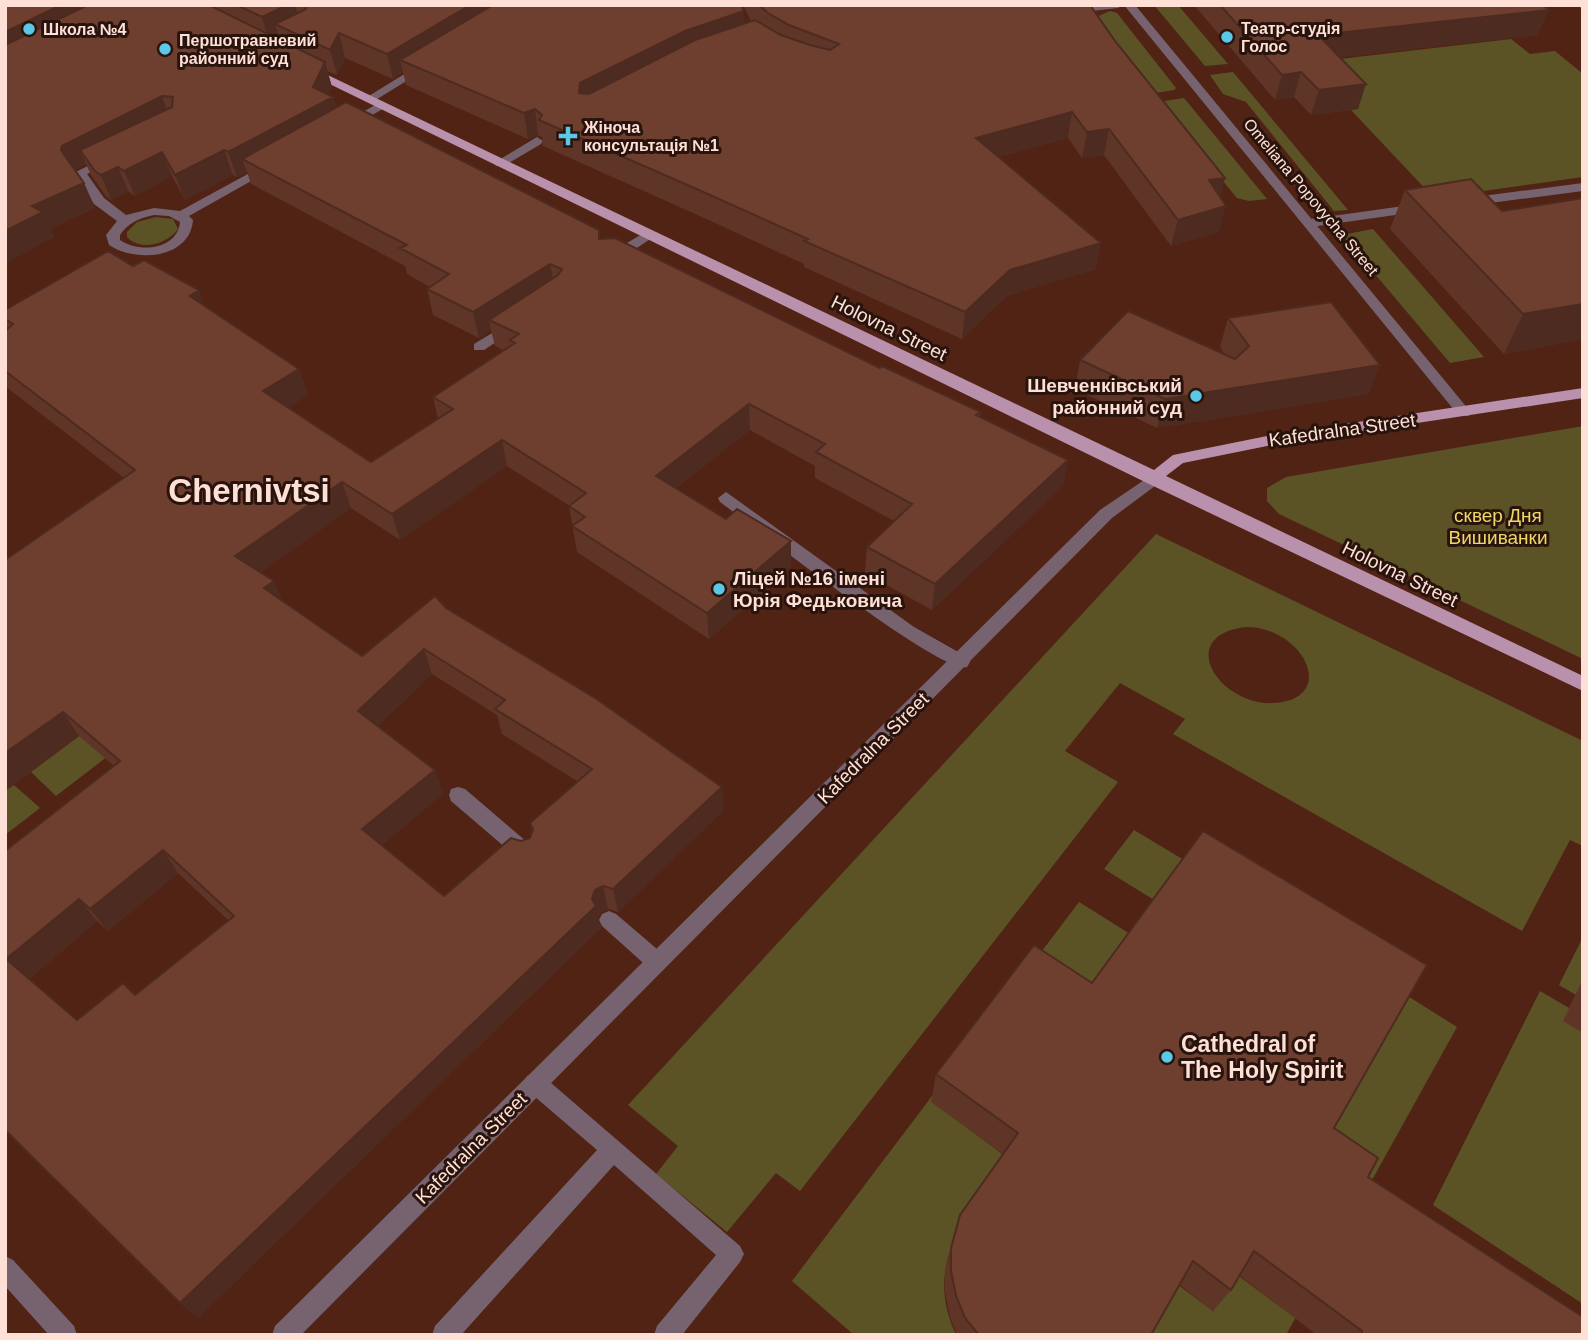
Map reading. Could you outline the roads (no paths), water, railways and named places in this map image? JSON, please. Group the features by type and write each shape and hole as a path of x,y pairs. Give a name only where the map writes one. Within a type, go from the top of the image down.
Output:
{"main road":[{"name":"Holovna Street","path":"301,66 1583,684"},
{"name":"Kafedralna Street","path":"1153,479 1178,459 1272,440 1583,393"}],"street":[{"path":"1032,5 1074,10 1118,5"},
{"name":"Omeliana Popovycha Street","path":"1129,5 1464,412"},
{"path":"370,99 438,59"},
{"path":"335,131 382,105"},
{"path":"500,163 537,141"},
{"path":"116,155 80,173 99,201 125,221"},
{"path":"181,215 276,163"},
{"path":"1311,223 1583,187"},
{"path":"148,212 172,212 187,220 185,235 167,247 141,253 129,251 114,242 113,235 125,221 148,212"},
{"path":"610,260 647,235"},
{"path":"479,347 523,318"},
{"name":"Kafedralna Street","path":"284,1335 656,962 961,662 1106,514 1153,479"},
{"path":"726,498 908,632 961,662"},
{"path":"458,795 527,854"},
{"path":"609,920 656,962"},
{"path":"535,1083 732,1254 666,1335"},
{"path":"444,1335 613,1149"},
{"path":"5,1268 65,1335"}],"place":[{"name":"Школа №4","path":"29,29"},
{"name":"Театр-студія Голос","path":"1227,37"},
{"name":"Першотравневий районний суд","path":"165,49"},
{"name":"Жіноча консультація №1","path":"568,136"},
{"name":"Шевченківський районний суд","path":"1196,396"},
{"name":"Ліцей №16 імені Юрія Федьковича","path":"719,589"},
{"name":"Cathedral of The Holy Spirit","path":"1167,1057"}],"district":[{"name":"Chernivtsi","path":"249,490"}],"park label":[{"name":"сквер Дня Вишиванки","path":"1498,526"}]}
